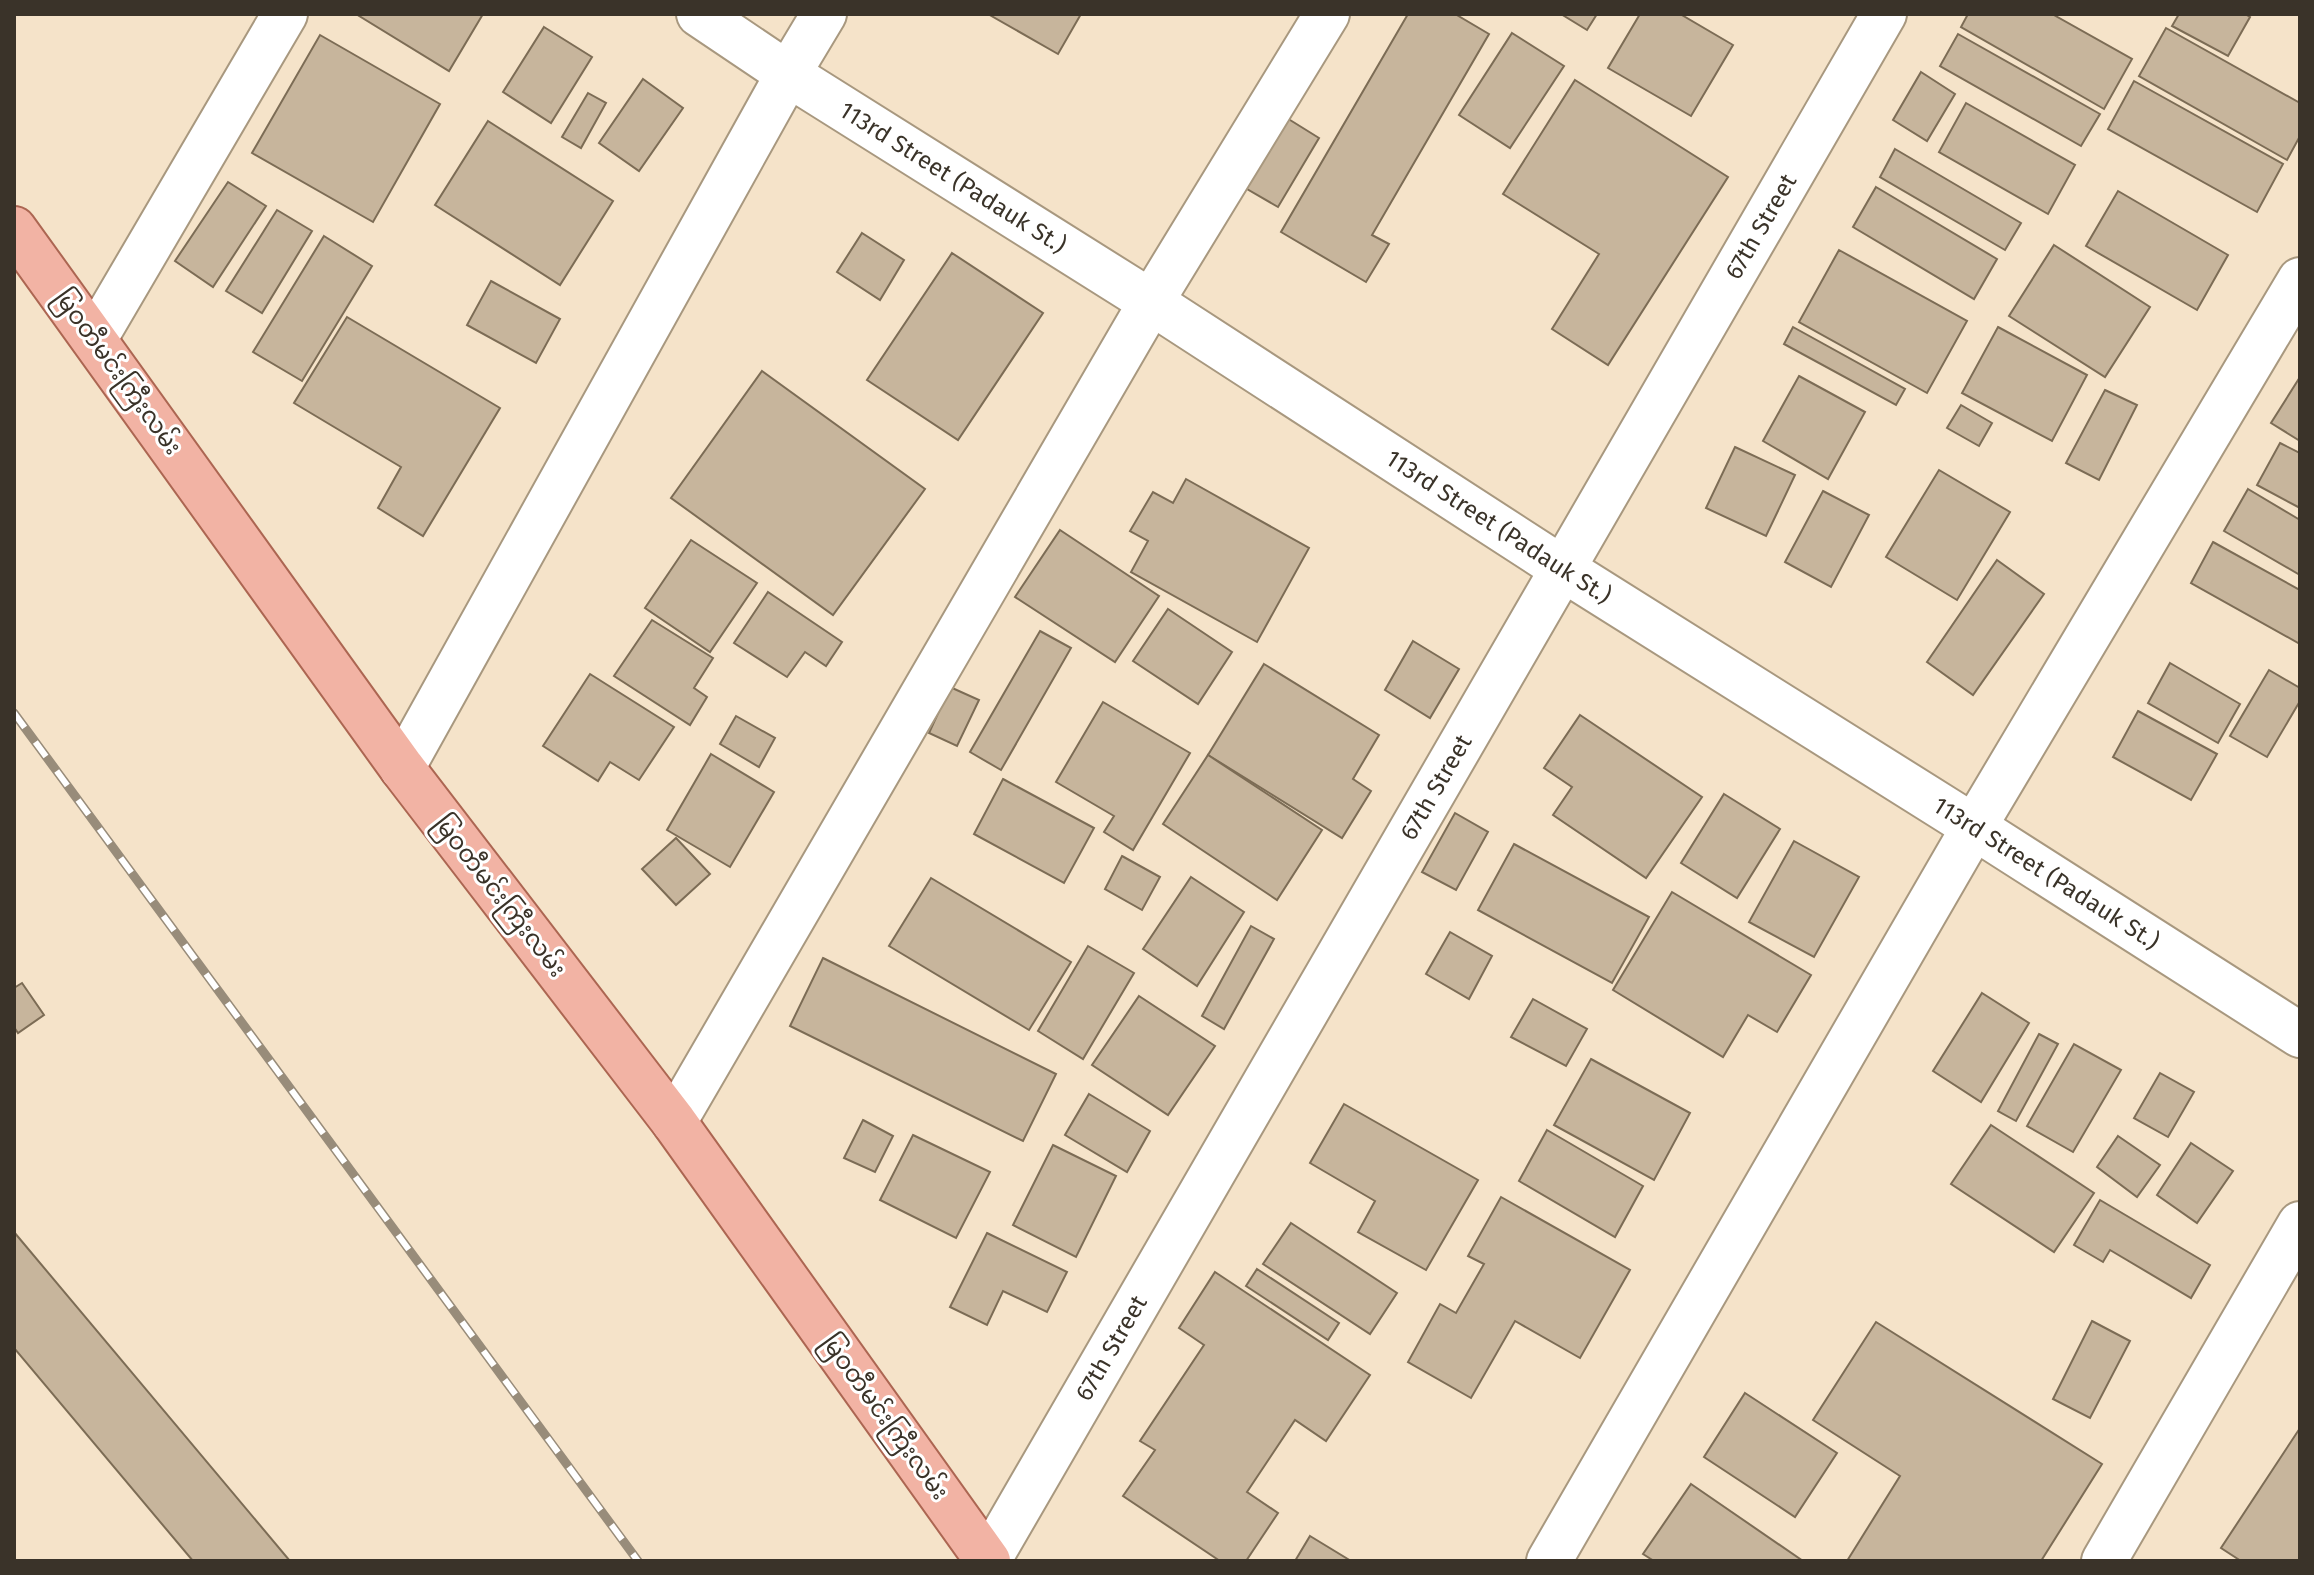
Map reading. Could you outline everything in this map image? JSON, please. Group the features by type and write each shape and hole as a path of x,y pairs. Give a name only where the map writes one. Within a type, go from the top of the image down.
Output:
{"main road":[{"name":"မြဝတီမင်းကြီးလမ်း","path":"14,229 402,768 674,1122 988,1561"}],"street":[{"path":"95,338 285,14"},
{"name":"113rd Street (Padauk St.)","path":"699,14 1563,569 2300,1035"},
{"path":"402,768 824,14"},
{"path":"674,1122 1151,302 1327,14"},
{"name":"67th Street","path":"988,1561 1884,14"},
{"path":"1549,1561 1974,827 2300,280"},
{"path":"2104,1561 2300,1224"}],"building":[{"path":"356,14 483,14 449,71"},
{"path":"988,14 1081,14 1058,54"},
{"path":"1408,14 1455,14 1489,34 1372,235 1389,244 1366,282 1281,232"},
{"path":"1561,14 1597,14 1587,30"},
{"path":"1640,14 1680,14 1733,45 1691,116 1608,68"},
{"path":"1968,14 2052,14 2132,59 2104,109 1961,27"},
{"path":"2179,14 2245,14 2250,17 2228,56 2172,26"},
{"path":"544,27 592,57 551,123 503,92"},
{"path":"2166,28 2300,103 2300,136 2287,160 2139,76"},
{"path":"1512,33 1564,66 1510,148 1459,115"},
{"path":"1958,34 2100,114 2081,146 1940,66"},
{"path":"320,35 440,104 373,222 252,153"},
{"path":"1921,72 1955,94 1927,141 1893,120"},
{"path":"643,79 683,108 639,171 599,143"},
{"path":"1575,80 1728,177 1608,365 1552,329 1599,254 1503,194"},
{"path":"2134,81 2283,164 2257,212 2108,129"},
{"path":"588,93 606,103 581,148 562,137"},
{"path":"1966,103 2075,165 2048,214 1939,152"},
{"path":"1282,115 1319,138 1278,207 1240,185"},
{"path":"488,121 613,201 560,285 435,205"},
{"path":"1895,149 2021,223 2005,250 1880,177"},
{"path":"228,182 266,206 213,287 175,261"},
{"path":"1876,187 1997,259 1974,299 1853,227"},
{"path":"2118,191 2228,255 2197,310 2086,246"},
{"path":"277,210 312,231 262,313 226,291"},
{"path":"862,233 904,260 880,300 837,272"},
{"path":"324,236 372,266 302,381 253,352"},
{"path":"2054,245 2150,307 2105,377 2009,316"},
{"path":"1839,250 1967,321 1927,393 1799,322"},
{"path":"952,253 1043,313 958,440 867,380"},
{"path":"491,281 560,319 536,363 467,325"},
{"path":"347,317 500,408 423,536 378,508 401,467 294,403"},
{"path":"1793,327 1905,389 1896,405 1784,344"},
{"path":"1998,327 2087,375 2052,441 1962,393"},
{"path":"762,371 925,489 833,615 671,498"},
{"path":"1799,376 1865,412 1828,479 1763,441"},
{"path":"2300,377 2300,441 2271,423"},
{"path":"2105,390 2137,405 2099,480 2066,463"},
{"path":"1961,405 1992,423 1979,446 1947,428"},
{"path":"2280,443 2300,453 2300,508 2257,485"},
{"path":"1735,447 1795,475 1766,536 1706,508"},
{"path":"1939,470 2010,512 1957,600 1886,557"},
{"path":"1186,479 1309,548 1257,642 1131,572 1148,541 1130,531 1153,492 1173,503"},
{"path":"2248,489 2300,520 2300,575 2224,531"},
{"path":"1823,491 1869,515 1831,587 1785,562"},
{"path":"1060,530 1159,596 1115,662 1015,597"},
{"path":"691,540 757,583 710,652 645,608"},
{"path":"2213,542 2300,590 2300,644 2191,583"},
{"path":"1997,560 2044,594 1973,695 1927,662"},
{"path":"768,592 842,642 826,666 805,652 787,677 734,643"},
{"path":"1168,609 1232,652 1198,704 1133,661"},
{"path":"652,620 713,658 694,688 707,697 690,725 614,676"},
{"path":"1040,631 1071,648 1001,770 970,752"},
{"path":"1413,641 1459,669 1430,718 1385,690"},
{"path":"2170,663 2240,704 2218,743 2148,703"},
{"path":"1264,664 1379,735 1353,779 1371,791 1342,838 1208,755"},
{"path":"2269,670 2300,688 2300,701 2267,757 2230,736"},
{"path":"590,674 674,727 639,780 610,762 598,781 543,746"},
{"path":"950,687 979,700 957,746 929,733"},
{"path":"1103,702 1190,753 1133,850 1104,832 1114,816 1056,782"},
{"path":"2138,711 2217,754 2191,800 2113,757"},
{"path":"1580,715 1702,797 1646,878 1553,815 1572,787 1544,768"},
{"path":"736,716 775,738 759,767 720,744"},
{"path":"711,754 774,792 730,867 667,830"},
{"path":"1208,755 1322,830 1277,900 1163,824"},
{"path":"1003,779 1094,828 1064,883 974,834"},
{"path":"1724,794 1780,829 1737,898 1681,863"},
{"path":"1455,813 1488,832 1456,890 1422,872"},
{"path":"676,838 710,874 676,905 642,869"},
{"path":"1794,841 1859,877 1814,957 1749,922"},
{"path":"1514,844 1649,917 1612,983 1478,910"},
{"path":"1122,856 1160,877 1142,910 1105,889"},
{"path":"1191,877 1244,912 1197,986 1143,949"},
{"path":"931,878 1071,962 1029,1030 889,946"},
{"path":"1672,892 1811,975 1777,1032 1748,1015 1723,1057 1613,990"},
{"path":"1251,926 1274,939 1224,1029 1202,1016"},
{"path":"1450,932 1492,956 1469,999 1426,974"},
{"path":"1088,946 1134,973 1083,1059 1038,1031"},
{"path":"823,958 1056,1074 1023,1141 790,1026"},
{"path":"22,983 44,1015 18,1033 14,1027 14,988"},
{"path":"1982,993 2029,1023 1981,1102 1933,1071"},
{"path":"1139,996 1215,1046 1168,1115 1092,1065"},
{"path":"1533,999 1587,1029 1566,1066 1511,1037"},
{"path":"2039,1034 2058,1044 2016,1121 1998,1111"},
{"path":"2074,1044 2121,1070 2073,1152 2027,1126"},
{"path":"1591,1059 1690,1113 1654,1180 1554,1125"},
{"path":"2160,1073 2194,1092 2168,1137 2134,1118"},
{"path":"1089,1094 1150,1131 1127,1172 1065,1135"},
{"path":"1344,1104 1478,1180 1426,1270 1358,1232 1375,1201 1310,1163"},
{"path":"863,1120 893,1136 875,1172 844,1158"},
{"path":"1991,1125 2094,1193 2054,1252 1951,1184"},
{"path":"1547,1130 1643,1186 1615,1237 1519,1181"},
{"path":"913,1135 990,1172 956,1238 880,1200"},
{"path":"2118,1136 2160,1165 2137,1197 2097,1167"},
{"path":"2191,1143 2233,1171 2197,1223 2157,1195"},
{"path":"1053,1145 1116,1176 1076,1257 1013,1225"},
{"path":"1501,1197 1630,1270 1580,1358 1515,1321 1471,1398 1408,1362 1440,1304 1456,1313 1484,1264 1468,1256"},
{"path":"2100,1200 2210,1265 2191,1298 2110,1250 2103,1262 2074,1245"},
{"path":"1291,1223 1397,1293 1370,1334 1263,1264"},
{"path":"14,1232 290,1561 193,1561 14,1348"},
{"path":"987,1233 1067,1272 1047,1312 1003,1291 987,1325 950,1307"},
{"path":"1257,1269 1339,1323 1328,1340 1246,1286"},
{"path":"1215,1272 1370,1375 1326,1441 1295,1420 1247,1492 1278,1513 1246,1561 1220,1561 1123,1496 1155,1450 1140,1441 1204,1345 1179,1328"},
{"path":"2092,1321 2130,1341 2090,1418 2053,1399"},
{"path":"1876,1322 2102,1464 2041,1561 1847,1561 1900,1476 1813,1420"},
{"path":"1745,1393 1837,1453 1795,1517 1704,1457"},
{"path":"2300,1428 2300,1561 2241,1561 2221,1548"},
{"path":"1691,1484 1803,1561 1654,1561 1643,1554"},
{"path":"1310,1536 1351,1561 1295,1561"}],"railway":[{"path":"14,713 638,1561"}]}
